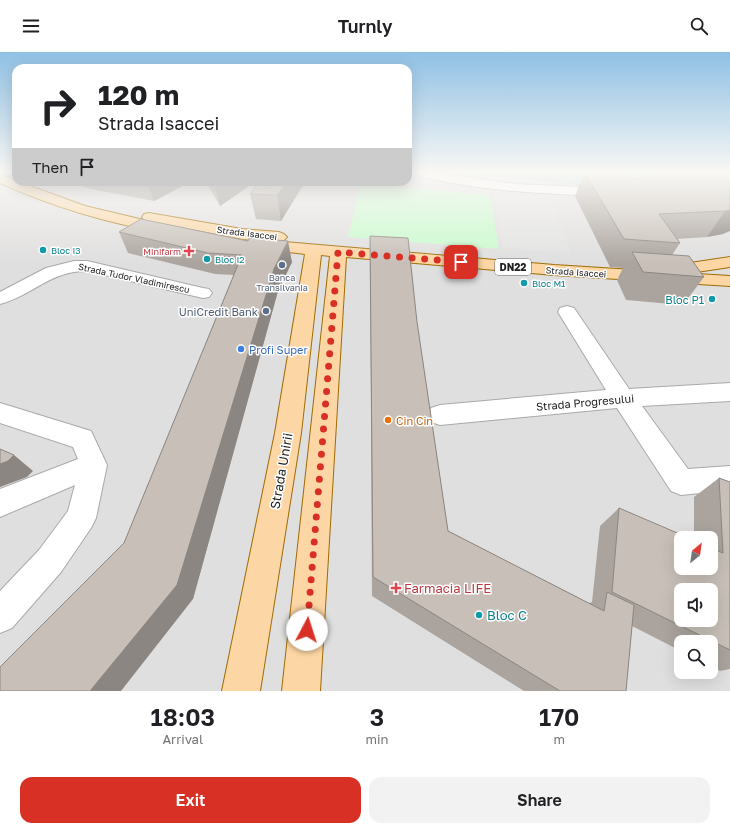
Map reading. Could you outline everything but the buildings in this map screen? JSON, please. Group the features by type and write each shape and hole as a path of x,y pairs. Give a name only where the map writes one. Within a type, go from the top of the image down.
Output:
{"main road":[{"name":"Strada Isaccei","path":"58,203 118,220 236,242 325,246 370,245 657,268 697,268 730,262"},
{"name":"Strada Isaccei","path":"91,203 160,219 242,234 325,246 575,272 730,281"},
{"name":"Strada Unirii","path":"241,691 288,433 325,246"},
{"path":"301,691 325,246"}],"street":[{"name":"Strada Tudor Vladimirescu","path":"0,298 49,272 73,265 87,266 203,293"},
{"path":"567,312 623,398 681,482 730,478"},
{"name":"Strada Progresului","path":"440,415 623,398 730,392"},
{"path":"0,413 82,439 94,465 81,518 50,561 0,616"},
{"path":"0,503 94,465"}],"shaded area":[{"path":"0,203 730,203 730,691 0,691"},
{"path":"495,203 551,203 571,253 503,248"}],"green space":[{"path":"356,203 491,203 499,249 348,237"}],"place":[{"name":"Bloc I3","path":"43,250"},
{"name":"Minifarm","path":"189,251"},
{"name":"Bloc I2","path":"207,259"},
{"name":"Banca Transilvania","path":"282,265"},
{"name":"Bloc M1","path":"524,283"},
{"name":"Bloc P1","path":"712,299"},
{"name":"UniCredit Bank","path":"266,311"},
{"name":"Profi Super","path":"241,349"},
{"name":"Cin Cin","path":"388,420"},
{"name":"Farmacia LIFE","path":"396,588"},
{"name":"Bloc C","path":"479,615"}],"route":[{"path":"307,630 338,252 461,262"}]}
